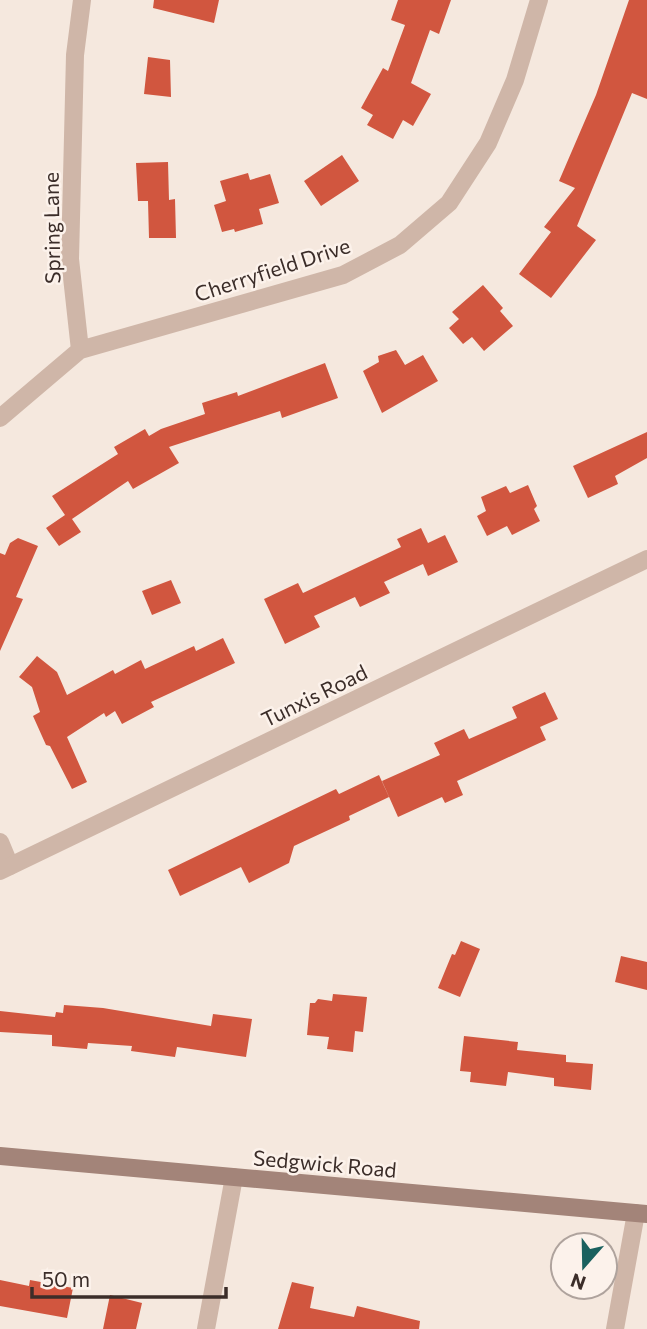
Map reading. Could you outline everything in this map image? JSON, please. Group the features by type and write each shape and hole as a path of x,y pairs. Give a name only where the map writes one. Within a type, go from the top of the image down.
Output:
{"main road":[{"name":"Sedgwick Road","path":"0,1156 641,1213"}],"street":[{"name":"Spring Lane","path":"80,350 71,258 75,55 82,0"},
{"name":"Cherryfield Drive","path":"80,350 343,275 400,245 449,203 488,143 515,80 539,0"},
{"path":"0,418 80,350"},
{"name":"Tunxis Road","path":"5,868 647,559"},
{"path":"0,842 5,868"},
{"path":"206,1329 234,1177"},
{"path":"615,1329 641,1213"}],"building":[{"path":"154,0 219,0 214,23 153,8"},
{"path":"398,0 451,0 439,34 430,30 411,83 431,94 413,126 403,120 393,139 367,125 373,115 361,108 383,68 388,71 405,25 391,20"},
{"path":"629,0 647,0 647,99 632,93 577,226 596,240 551,298 519,274 551,232 544,227 575,188 559,181 596,95"},
{"path":"148,57 170,60 171,97 144,94"},
{"path":"342,155 359,181 321,206 304,181"},
{"path":"168,162 169,200 175,199 176,238 149,238 148,201 138,201 136,163"},
{"path":"248,173 250,180 270,174 279,203 259,209 263,224 235,232 234,229 222,232 214,205 226,201 220,181"},
{"path":"483,285 503,308 500,311 513,326 484,351 472,337 463,344 449,328 459,319 452,312"},
{"path":"396,350 405,365 423,355 438,381 382,413 363,371 379,362 378,356"},
{"path":"325,363 338,398 282,418 280,411 169,447 179,463 133,489 128,481 72,519 81,532 59,546 46,528 65,515 52,496 118,454 114,447 145,429 149,436 161,429 205,414 202,403 237,392 238,396"},
{"path":"647,432 647,458 615,476 618,484 588,498 573,466"},
{"path":"528,485 540,521 512,535 507,526 487,536 477,516 486,511 481,497 506,486 510,493"},
{"path":"421,528 428,543 445,535 458,562 428,576 423,564 384,582 390,593 360,607 355,597 314,616 320,627 285,644 264,599 298,583 303,593 401,547 397,539"},
{"path":"18,538 38,546 16,597 23,599 0,651 0,553 5,555 10,543"},
{"path":"171,580 181,603 152,615 142,591"},
{"path":"223,638 235,663 151,702 154,707 122,724 115,711 106,717 104,713 67,737 87,782 72,789 50,746 46,745 33,716 40,712 32,687 19,677 37,656 57,672 67,695 113,670 115,674 141,660 145,669 194,646 196,651"},
{"path":"545,692 558,719 540,727 546,740 457,781 463,795 445,803 442,797 398,817 382,781 440,755 434,743 464,729 469,739 517,718 512,707"},
{"path":"379,775 389,797 349,816 350,820 294,846 289,863 249,883 241,867 180,896 168,870 336,789 339,794"},
{"path":"461,941 480,949 460,997 438,988 452,954 455,955"},
{"path":"621,956 647,962 647,990 615,982"},
{"path":"333,994 367,997 363,1032 355,1031 353,1052 327,1049 329,1037 307,1035 310,1003 315,1003 318,999 332,1001"},
{"path":"64,1005 103,1008 211,1026 213,1014 252,1019 246,1057 177,1047 175,1057 131,1051 132,1046 88,1043 87,1049 52,1046 52,1035 0,1032 0,1011 55,1017 56,1012 63,1013"},
{"path":"464,1036 518,1042 517,1050 566,1055 566,1062 593,1064 591,1090 554,1086 554,1078 508,1072 506,1086 470,1082 471,1072 460,1071"},
{"path":"0,1280 29,1286 30,1280 73,1288 67,1318 0,1306"},
{"path":"292,1282 314,1287 310,1308 354,1317 357,1306 420,1321 419,1329 278,1329"},
{"path":"110,1295 142,1303 136,1329 103,1329"}]}
